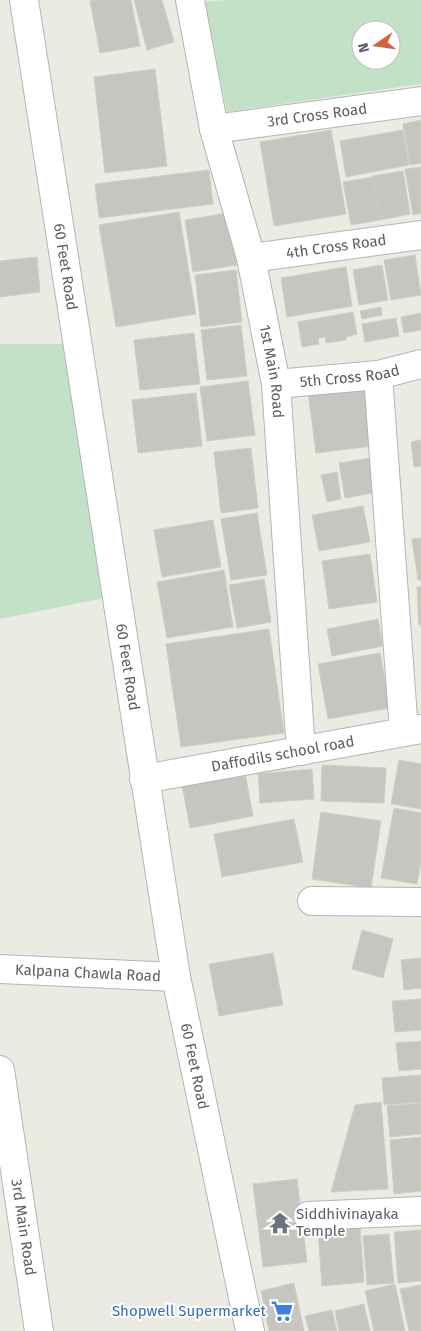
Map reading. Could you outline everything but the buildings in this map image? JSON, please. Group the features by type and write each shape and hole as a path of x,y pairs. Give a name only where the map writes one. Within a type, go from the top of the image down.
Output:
{"street":[{"name":"60 Feet Road","path":"24,0 176,977 250,1331"},
{"name":"1st Main Road","path":"190,0 214,129 251,258 276,384 301,751"},
{"name":"3rd Cross Road","path":"214,129 421,101"},
{"name":"4th Cross Road","path":"251,258 421,235"},
{"name":"5th Cross Road","path":"276,384 378,375 421,364"},
{"path":"378,375 413,730"},
{"name":"Daffodils school road","path":"144,779 413,730"},
{"path":"312,901 421,902"},
{"name":"Kalpana Chawla Road","path":"0,969 176,977"},
{"name":"3rd Main Road","path":"0,1070 38,1327"},
{"path":"308,1216 421,1210"}],"green space":[{"path":"226,0 421,0 421,84 227,112 204,2"},
{"path":"0,344 63,344 104,598 0,619"}],"place":[{"name":"Siddhivinayaka Temple","path":"280,1223"},
{"name":"Shopwell Supermarket","path":"282,1311"}]}
